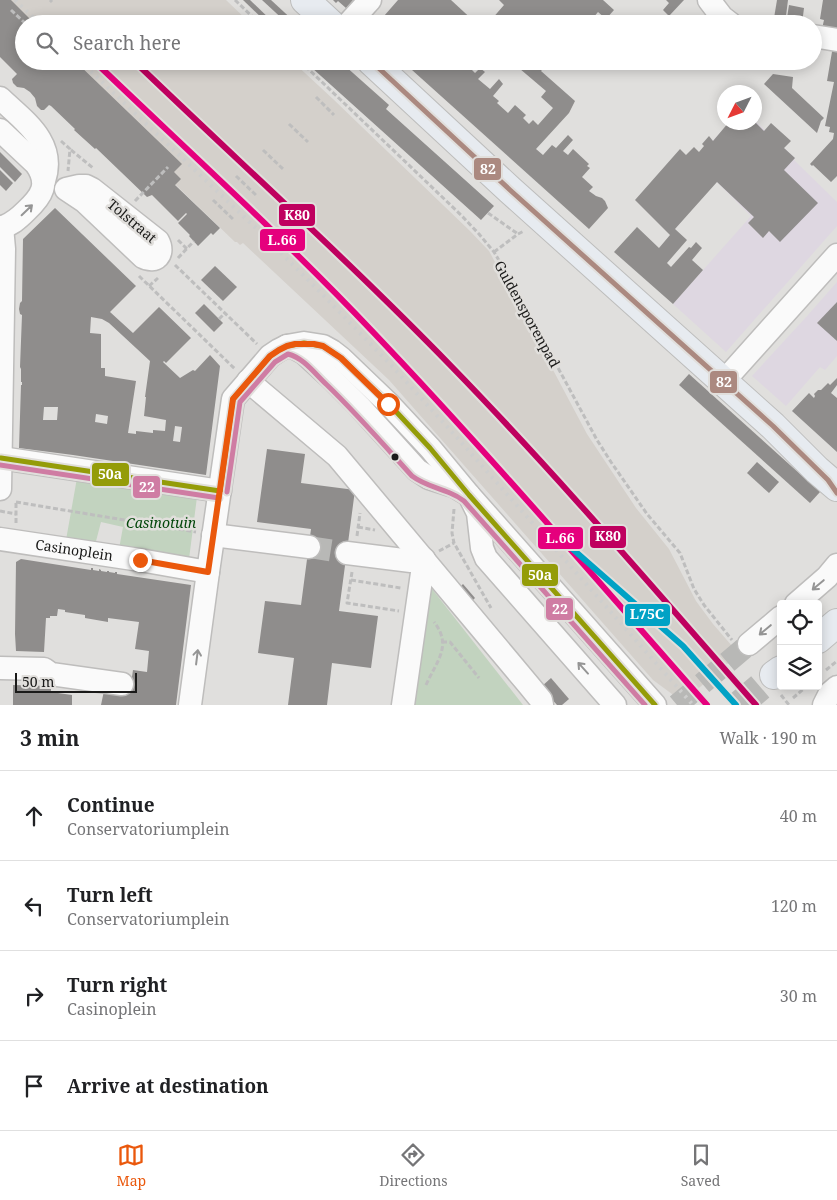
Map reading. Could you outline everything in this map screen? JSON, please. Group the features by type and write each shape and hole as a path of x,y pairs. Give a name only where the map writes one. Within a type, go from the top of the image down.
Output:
{"main road":[{"path":"305,0 321,15"},
{"path":"381,70 510,190 773,426 835,490"},
{"path":"822,635 837,623"},
{"path":"822,648 837,636"}],"street":[{"path":"356,15 370,0"},
{"path":"709,0 720,15"},
{"path":"822,38 837,40"},
{"path":"0,98 38,135 45,148 45,173 42,192 36,202 17,220 1,228 4,249 0,489"},
{"path":"0,117 45,173 66,189"},
{"path":"0,130 36,164 42,174 45,173"},
{"path":"723,382 837,255"},
{"path":"190,705 208,572 203,533 220,491 233,399 248,381 279,351 304,343 323,346 332,351 388,404 430,448 462,500 655,705"},
{"path":"279,351 298,349 309,357 359,406 422,475 454,486 462,500 478,513 480,539 486,558 615,705"},
{"path":"248,381 337,456 531,688 542,705"},
{"path":"1,458 220,491"},
{"path":"203,533 309,547"},
{"name":"Casinoplein","path":"0,539 208,572"},
{"path":"347,553 411,561 424,559"},
{"path":"403,705 424,559"},
{"path":"801,600 827,577 837,565"},
{"path":"749,644 777,620"},
{"path":"0,668 44,669 51,674 122,684"},
{"path":"824,705 830,693 837,687"}],"path":[{"path":"235,0 251,15"},
{"path":"11,10 16,15"},
{"name":"Guldensporenpad","path":"309,70 461,215 494,252 596,440 647,514 680,554 694,589 704,605"},
{"path":"316,97 334,115"},
{"path":"289,124 308,142"},
{"path":"263,150 283,169"},
{"path":"135,202 168,167"},
{"path":"236,176 257,196"},
{"path":"213,200 234,220"},
{"path":"488,213 518,234 494,252"},
{"path":"173,264 225,313 279,351"},
{"path":"149,286 248,381"},
{"path":"219,319 225,313"},
{"path":"462,500 452,533 454,543 495,616"},
{"path":"0,511 16,514 16,502 203,533"},
{"path":"448,546 454,543"},
{"path":"351,580 419,591"},
{"path":"442,642 450,642 478,678"},
{"path":"793,698 802,690"}],"shaded area":[{"path":"0,0 226,0 242,15 15,15"},
{"path":"56,70 302,70 489,251 587,434 636,508 669,549 696,601 739,654 680,704 672,694 653,680 389,380 243,243 240,245"},
{"path":"762,127 795,158 794,160 837,202 837,226 726,352 673,304 751,216 717,182 706,148 723,130 762,130"},
{"path":"837,282 837,356 825,370 820,367 786,406 752,376"}],"green space":[{"name":"Casinotuin","path":"77,478 197,497 189,559 119,549 123,527 101,522 95,545 66,540"},
{"path":"425,580 523,705 408,705"}],"building":[{"path":"0,0 11,0 26,15 15,15 15,70 84,70 182,164 174,172 181,179 175,185 220,228 213,235 211,233 198,246 178,223 186,213 178,221 152,195 147,197 96,148 74,130 51,106 49,105 44,110 41,110 30,92 24,88 17,87 13,83 12,79 17,74 0,57"},
{"path":"243,0 250,0 266,15 259,15"},
{"path":"262,0 271,0 287,15 278,15"},
{"path":"333,0 353,0 346,8 338,1 336,3"},
{"path":"398,0 451,0 467,15 385,15"},
{"path":"499,0 603,0 614,10 610,15 601,15 598,12 596,15 495,15 504,5"},
{"path":"666,0 684,0 668,15 663,10 669,3"},
{"path":"777,0 788,0 786,15 774,15"},
{"path":"823,0 837,0 837,35 822,33 824,20 821,15"},
{"path":"789,5 804,8 803,15 787,15"},
{"path":"833,46 837,46 837,176 831,182 810,164 833,139 834,133 829,132 830,127 825,126 834,82 827,81"},
{"path":"314,70 350,70 389,105 386,109 494,206 481,220"},
{"path":"412,70 472,70 475,73 478,70 482,70 485,72 478,79 490,89 499,79 503,84 493,96 499,101 497,103 508,113 515,105 526,115 523,118 529,124 533,120 538,125 553,108 541,97 546,91 521,70 542,70 575,101 569,113 536,149 543,155 552,145 556,148 568,135 573,140 563,151 568,155 573,149 589,164 587,166 590,168 582,177 593,187 589,191 602,198 608,208 589,229"},
{"path":"773,74 793,77 792,88 824,118 817,133 764,84"},
{"path":"771,123 791,141 784,148 795,158 784,170 818,203 780,242 769,231 763,238 748,223 754,217 717,182 675,229 687,240 667,263 671,267 696,242 702,248 692,260 703,270 673,304 614,252 637,227 659,248 670,235 635,200 680,149 686,155 694,147 699,152 704,146 702,144 709,136 713,141 722,130 762,129 764,131"},
{"path":"0,152 22,174 15,182 0,167"},
{"path":"0,170 13,183 6,191 0,185"},
{"path":"55,208 136,286 110,312 133,333 159,307 191,338 166,363 163,362 180,378 193,370 195,371 210,355 220,366 206,475 19,448 22,385 20,367 22,315 19,309 22,301 23,239","holes":["91,317 102,319 109,323 150,361 144,416 166,420 165,431 153,430 153,433 136,431 136,434 128,433 136,381 105,376 105,368 101,368 101,334 90,333","44,407 58,407 57,420 43,420","96,414 108,416 107,424 95,422","175,426 182,427 180,442 173,441"]},
{"path":"215,266 237,287 223,301 201,280"},
{"path":"837,302 837,341 817,323"},
{"path":"204,304 223,323 214,332 195,313"},
{"path":"689,374 820,492 810,503 679,385"},
{"path":"837,378 837,385 831,393 837,398 837,452 792,411 809,393 814,398 814,394 818,390 821,390 828,383 830,385"},
{"path":"267,449 305,454 301,483 355,490 339,611 378,616 371,668 332,663 327,705 288,705 294,658 258,653 265,601 301,605 311,529 257,522"},
{"path":"757,462 779,482 769,493 747,473"},
{"path":"21,559 91,570 93,568 93,570 99,571 99,569 107,572 117,572 117,574 191,585 176,705 101,705 105,686 130,690 133,670 147,672 149,651 135,649 139,622 108,618 108,622 85,618 85,615 58,609 57,616 46,618 44,652 16,651 16,562"},
{"path":"463,584 475,598 472,601 460,587"},
{"path":"551,678 569,699 562,705 557,705 541,687"},
{"path":"13,685 51,686 51,692 72,695 72,705 13,705"}],"tunnel":[{"path":"309,547 347,553"},
{"path":"677,705 749,644"},
{"path":"739,705 774,675"}],"railway":[{"path":"15,0 31,15"},
{"path":"89,70 260,232 391,365 693,705"}],"transit line":[{"name":"L.66","path":"103,70 270,229 373,332 500,470 707,705"},
{"name":"K80","path":"144,70 335,251 452,367 568,492 756,705"},
{"name":"82","path":"381,70 510,190 773,426 828,480 837,493"},
{"name":"50a","path":"220,491 233,399 270,356 279,350 287,346 304,343 323,346 341,358 389,404 430,448 469,495 655,705"},
{"name":"22","path":"227,492 240,402 275,362 288,354 294,356 309,367 338,396 412,476 464,501 645,705"},
{"name":"50a","path":"1,458 220,491"},
{"name":"22","path":"0,465 219,498"},
{"name":"L75C","path":"552,531 683,646 736,705"}],"route":[{"path":"140,560 208,572 233,399 270,356 279,350 287,346 304,343 323,346 341,358 388,404"}]}
